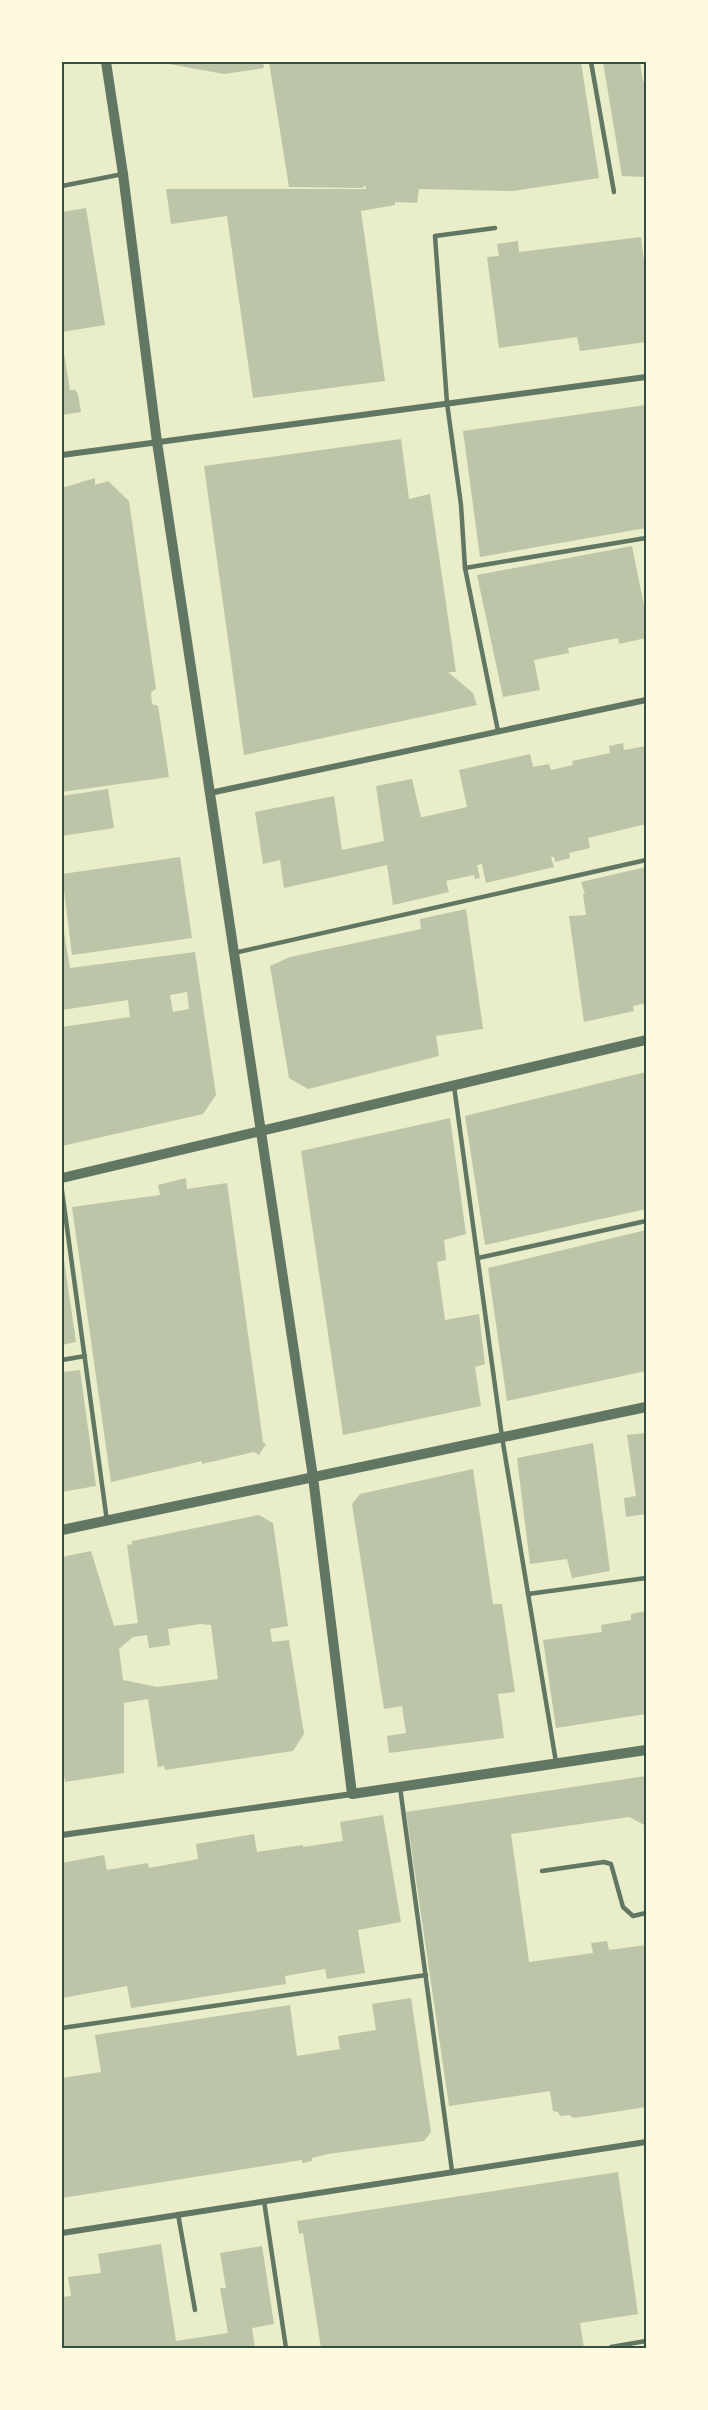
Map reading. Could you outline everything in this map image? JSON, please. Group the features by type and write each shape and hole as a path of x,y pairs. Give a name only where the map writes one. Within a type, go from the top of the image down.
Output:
{"street":[{"path":"106,62 123,174 157,442 313,1477 352,1794"},
{"path":"62,455 646,376"},
{"path":"210,793 646,700"},
{"path":"62,1178 646,1040"},
{"path":"62,1530 646,1407"},
{"path":"62,1835 646,1749"},
{"path":"62,2233 646,2142"}],"lane":[{"path":"591,62 615,192"},
{"path":"62,186 123,174"},
{"path":"495,228 435,236 447,404 461,505 465,568 498,731"},
{"path":"465,568 646,538"},
{"path":"233,954 646,860"},
{"path":"454,1084 502,1437 556,1762"},
{"path":"62,1191 107,1521"},
{"path":"478,1258 646,1221"},
{"path":"62,1360 85,1356"},
{"path":"528,1594 646,1578"},
{"path":"400,1785 452,2171"},
{"path":"542,1870 604,1862 611,1864 623,1907 633,1916 646,1913"},
{"path":"62,2028 426,1975"},
{"path":"264,2200 286,2349"},
{"path":"178,2214 195,2310"},
{"path":"611,2347 646,2341"}],"building":[{"path":"158,62 263,62 264,68 224,74"},
{"path":"269,62 581,62 599,178 513,191 419,189 417,203 395,202 395,205 361,211 385,381 253,398 227,216 171,224 166,189 366,189 365,185 363,188 289,187"},
{"path":"603,62 640,62 643,81 646,81 646,177 622,176"},
{"path":"86,208 105,325 62,332 62,212"},
{"path":"641,237 646,279 646,342 580,351 577,337 499,348 487,257 499,256 497,244 518,241 519,252"},
{"path":"62,341 70,390 75,390 78,394 81,412 62,415"},
{"path":"646,405 646,528 480,557 463,431"},
{"path":"401,439 409,499 430,494 456,672 448,672 473,693 477,705 244,755 204,466"},
{"path":"95,478 95,485 108,481 129,501 156,689 151,692 152,704 158,706 169,777 62,792 62,488"},
{"path":"632,546 646,616 646,638 619,644 618,638 568,648 569,653 534,660 540,690 503,697 477,575"},
{"path":"623,743 624,750 646,746 646,824 588,838 590,848 569,853 570,858 555,862 554,857 551,857 554,867 486,883 482,864 477,865 480,878 475,879 474,875 446,881 449,892 393,905 387,865 284,888 280,860 263,864 255,812 334,796 342,850 384,841 376,786 412,779 421,817 423,817 467,807 459,770 530,754 533,767 549,764 551,770 573,765 572,761 610,753 609,746"},
{"path":"108,789 114,828 62,836 62,796"},
{"path":"180,857 192,938 72,955 62,874"},
{"path":"646,867 646,1003 633,1006 634,1011 584,1022 569,916 586,915 583,894 585,894 581,882"},
{"path":"466,909 483,1029 436,1036 439,1056 308,1089 289,1078 270,966 290,957 421,929 420,919"},
{"path":"62,920 70,968 195,952 216,1095 203,1114 62,1146 62,1027 130,1017 128,1000 62,1010","holes":["187,992 189,1009 173,1012 170,995"]},
{"path":"646,1072 646,1209 485,1245 465,1116"},
{"path":"450,1118 466,1234 444,1240 446,1260 437,1262 445,1320 479,1314 485,1364 475,1367 481,1406 343,1435 301,1151"},
{"path":"186,1178 187,1189 227,1183 263,1442 266,1444 259,1455 254,1452 202,1464 202,1461 111,1482 72,1207 160,1195 158,1185"},
{"path":"646,1230 646,1371 507,1401 488,1268"},
{"path":"62,1246 76,1342 62,1345"},
{"path":"80,1370 96,1486 62,1492 62,1372"},
{"path":"646,1433 646,1514 626,1517 624,1498 636,1496 627,1435"},
{"path":"593,1443 610,1571 572,1578 567,1559 530,1564 517,1458"},
{"path":"473,1469 493,1604 502,1604 515,1692 498,1694 504,1738 389,1753 387,1736 406,1733 402,1706 384,1709 352,1504 360,1494"},
{"path":"259,1515 273,1523 288,1626 270,1629 272,1642 289,1640 304,1734 293,1751 165,1770 164,1766 158,1767 148,1699 124,1703 124,1773 65,1782 62,1759 62,1557 91,1551 114,1626 138,1623 127,1545 132,1544 132,1541","holes":["200,1624 211,1625 218,1679 157,1687 123,1680 119,1649 133,1637 147,1635 149,1648 170,1645 168,1629"]},
{"path":"646,1611 646,1714 556,1728 543,1640 602,1632 601,1625 631,1620 631,1614"},
{"path":"646,1776 646,1826 629,1817 511,1834 529,1962 593,1953 591,1943 607,1941 609,1950 646,1945 646,2107 574,2118 569,2115 560,2116 558,2112 553,2111 550,2091 449,2106 406,1812"},
{"path":"383,1815 401,1922 358,1930 365,1973 327,1979 325,1969 285,1976 286,1984 131,2008 127,1986 62,1998 62,1863 104,1855 107,1870 148,1863 149,1868 198,1859 196,1844 254,1834 257,1852 303,1845 303,1847 343,1841 340,1822"},
{"path":"411,1998 431,2132 424,2141 328,2154 302,2163 302,2160 62,2198 62,2091 64,2091 62,2078 101,2072 95,2035 290,2005 297,2056 340,2049 338,2036 376,2030 372,2004"},
{"path":"618,2172 638,2314 580,2323 584,2348 321,2348 303,2233 299,2234 297,2221"},
{"path":"161,2244 176,2341 228,2333 220,2288 226,2288 220,2253 262,2246 274,2324 252,2328 255,2348 62,2348 62,2297 71,2296 68,2277 101,2273 98,2254"}]}
